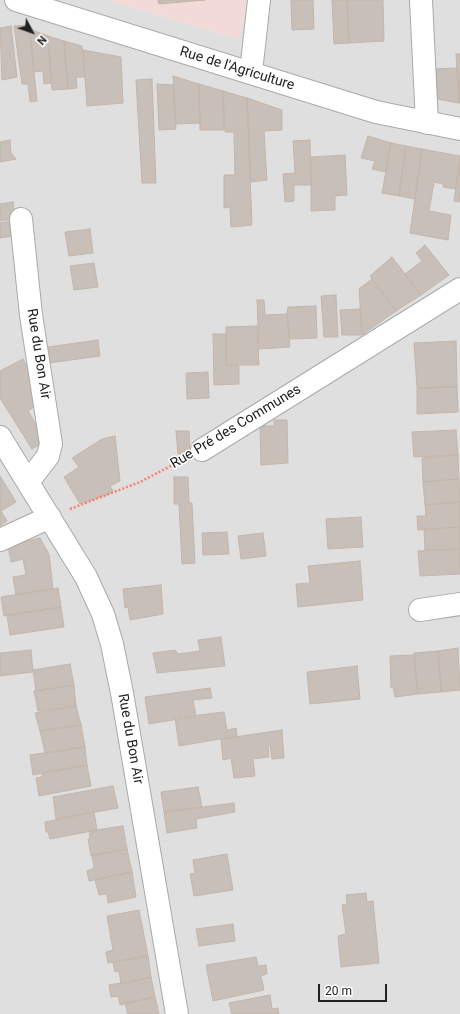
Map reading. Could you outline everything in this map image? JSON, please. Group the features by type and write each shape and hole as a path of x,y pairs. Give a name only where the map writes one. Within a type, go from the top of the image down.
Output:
{"street":[{"name":"Rue de l'Agriculture","path":"16,0 376,112 460,129"},
{"path":"251,72 259,0"},
{"path":"421,0 427,123"},
{"name":"Rue du Bon Air","path":"21,219 31,315 51,444 48,456 28,482"},
{"name":"Rue Pré des Communes","path":"202,450 460,289"},
{"name":"Rue du Bon Air","path":"0,437 86,577 103,614 112,644 142,802 177,1014"},
{"path":"0,540 50,517"},
{"path":"420,610 460,604"}],"path":[{"name":"Rue Pré des Communes","path":"50,517 140,482 202,450"}],"shaded area":[{"path":"0,0 107,0 239,39 247,0 460,0 460,1014 0,1014"},
{"path":"107,0 247,0 239,39"}],"building":[{"path":"158,0 205,0 159,4"},
{"path":"291,0 313,0 314,29 292,30"},
{"path":"332,0 347,0 349,43 334,44"},
{"path":"347,0 383,0 384,41 349,43"},
{"path":"29,25 37,101 30,102 28,84 22,84 14,26"},
{"path":"11,26 17,77 2,80 0,28"},
{"path":"30,29 48,36 51,83 44,84 43,71 34,72"},
{"path":"48,36 64,41 68,89 52,90"},
{"path":"64,41 82,46 85,77 76,77 77,88 68,89"},
{"path":"83,50 121,57 123,103 87,106"},
{"path":"456,54 460,54 460,103 459,103"},
{"path":"457,68 459,103 437,99 435,69"},
{"path":"173,76 199,84 200,123 176,124"},
{"path":"152,79 156,183 142,183 136,80"},
{"path":"157,84 173,85 176,129 159,130"},
{"path":"199,84 223,91 224,130 200,130"},
{"path":"223,91 247,98 252,225 231,227 230,207 224,208 224,175 235,175 234,132 225,132"},
{"path":"247,98 282,110 282,130 264,131 267,180 251,182"},
{"path":"368,136 391,143 385,172 372,169 375,161 361,158"},
{"path":"10,140 11,153 16,159 0,162 0,142"},
{"path":"310,140 311,185 294,185 294,201 285,202 283,174 295,173 293,141"},
{"path":"391,143 406,146 399,196 382,193"},
{"path":"406,146 422,149 415,199 399,196"},
{"path":"422,149 460,156 456,189 443,187 443,184 434,182 429,211 451,215 448,240 410,233"},
{"path":"345,155 347,195 335,196 335,210 311,211 311,157"},
{"path":"460,159 460,202 454,201"},
{"path":"13,202 14,219 0,221 0,204"},
{"path":"13,221 15,236 0,238 0,223"},
{"path":"90,229 93,253 69,256 65,232"},
{"path":"425,245 449,275 421,295 405,274 422,261 416,253"},
{"path":"392,257 421,295 396,311 370,276"},
{"path":"94,263 98,287 74,290 70,266"},
{"path":"372,279 396,311 362,335 359,289"},
{"path":"336,295 338,337 324,337 321,296"},
{"path":"257,300 264,300 265,315 287,314 290,347 259,349"},
{"path":"316,306 317,338 290,339 287,314 288,307"},
{"path":"360,309 362,335 342,335 340,310"},
{"path":"257,326 259,365 226,365 226,327"},
{"path":"213,334 226,334 226,365 239,366 239,384 214,385"},
{"path":"98,340 100,356 49,363 48,347"},
{"path":"456,341 457,387 417,388 414,343"},
{"path":"23,359 37,385 42,402 28,411 46,441 32,449 0,398 0,371"},
{"path":"208,372 209,398 187,399 186,373"},
{"path":"457,387 458,412 417,414 417,388"},
{"path":"274,420 287,420 288,463 261,465 260,426 274,426"},
{"path":"456,430 458,455 414,457 412,432"},
{"path":"176,431 189,431 190,454 178,454"},
{"path":"115,436 120,481 110,486 113,491 109,494 80,504 64,477 79,467 72,458 102,439"},
{"path":"458,455 459,479 423,482 422,458"},
{"path":"0,476 16,502 1,511 7,521 0,526"},
{"path":"174,477 188,477 189,503 192,503 195,563 182,564 179,504 174,504"},
{"path":"459,479 460,502 425,505 423,482"},
{"path":"460,502 460,527 418,530 417,516 426,516 425,505"},
{"path":"361,517 363,547 328,549 326,519"},
{"path":"460,527 460,549 425,550 424,529"},
{"path":"227,532 229,554 203,555 202,533"},
{"path":"263,533 266,556 241,559 238,536"},
{"path":"40,538 49,554 53,589 16,595 13,577 26,575 23,559 11,562 8,545"},
{"path":"460,549 460,574 420,576 418,551"},
{"path":"360,561 363,600 298,607 296,584 310,583 308,566"},
{"path":"161,585 163,614 130,620 128,607 125,608 123,589"},
{"path":"58,588 61,607 4,616 1,597"},
{"path":"61,607 64,627 10,635 7,615"},
{"path":"221,637 225,666 157,673 153,653 175,650 178,654 200,651 198,640"},
{"path":"458,648 460,690 441,692 438,651"},
{"path":"31,650 33,672 0,676 0,653"},
{"path":"438,651 441,692 418,694 414,653"},
{"path":"414,655 418,694 395,697 393,687 391,688 390,656"},
{"path":"70,664 74,685 36,691 33,670"},
{"path":"357,666 360,699 310,704 307,672"},
{"path":"74,685 76,706 38,711 34,691"},
{"path":"210,688 212,698 193,700 196,716 149,724 145,697"},
{"path":"76,706 81,725 40,731 35,713"},
{"path":"224,712 227,730 236,728 237,736 179,746 175,718"},
{"path":"81,725 85,747 45,753 40,731"},
{"path":"282,730 284,758 272,759 270,745 268,746 269,757 253,759 255,776 234,778 231,758 223,760 221,739"},
{"path":"85,747 87,765 33,775 30,755"},
{"path":"87,765 91,786 39,796 36,778 42,777 42,773"},
{"path":"113,786 118,808 56,819 53,797"},
{"path":"198,787 202,807 164,812 161,792"},
{"path":"234,803 235,812 196,819 197,828 167,833 164,812"},
{"path":"94,812 97,830 50,839 48,832 46,832 45,822"},
{"path":"123,826 127,849 91,856 88,839 90,839 89,831"},
{"path":"127,849 132,872 89,881 87,871 94,868 92,855"},
{"path":"227,854 233,890 194,896 190,874 195,873 193,860"},
{"path":"132,872 136,897 108,903 107,894 99,895 95,880"},
{"path":"366,893 367,902 373,901 379,963 341,967 338,936 346,934 342,905 347,904 346,895"},
{"path":"139,910 148,956 108,963 106,952 113,950 107,916"},
{"path":"233,924 235,941 199,946 196,929"},
{"path":"148,956 151,977 121,984 119,971 115,972 113,962"},
{"path":"256,957 258,966 266,965 267,974 261,976 264,990 213,1001 206,965"},
{"path":"151,977 155,997 120,1005 118,996 111,997 109,985 121,984"},
{"path":"270,995 272,1009 278,1008 279,1014 232,1014 229,1003"},
{"path":"155,997 159,1014 128,1014 125,1003"}]}
